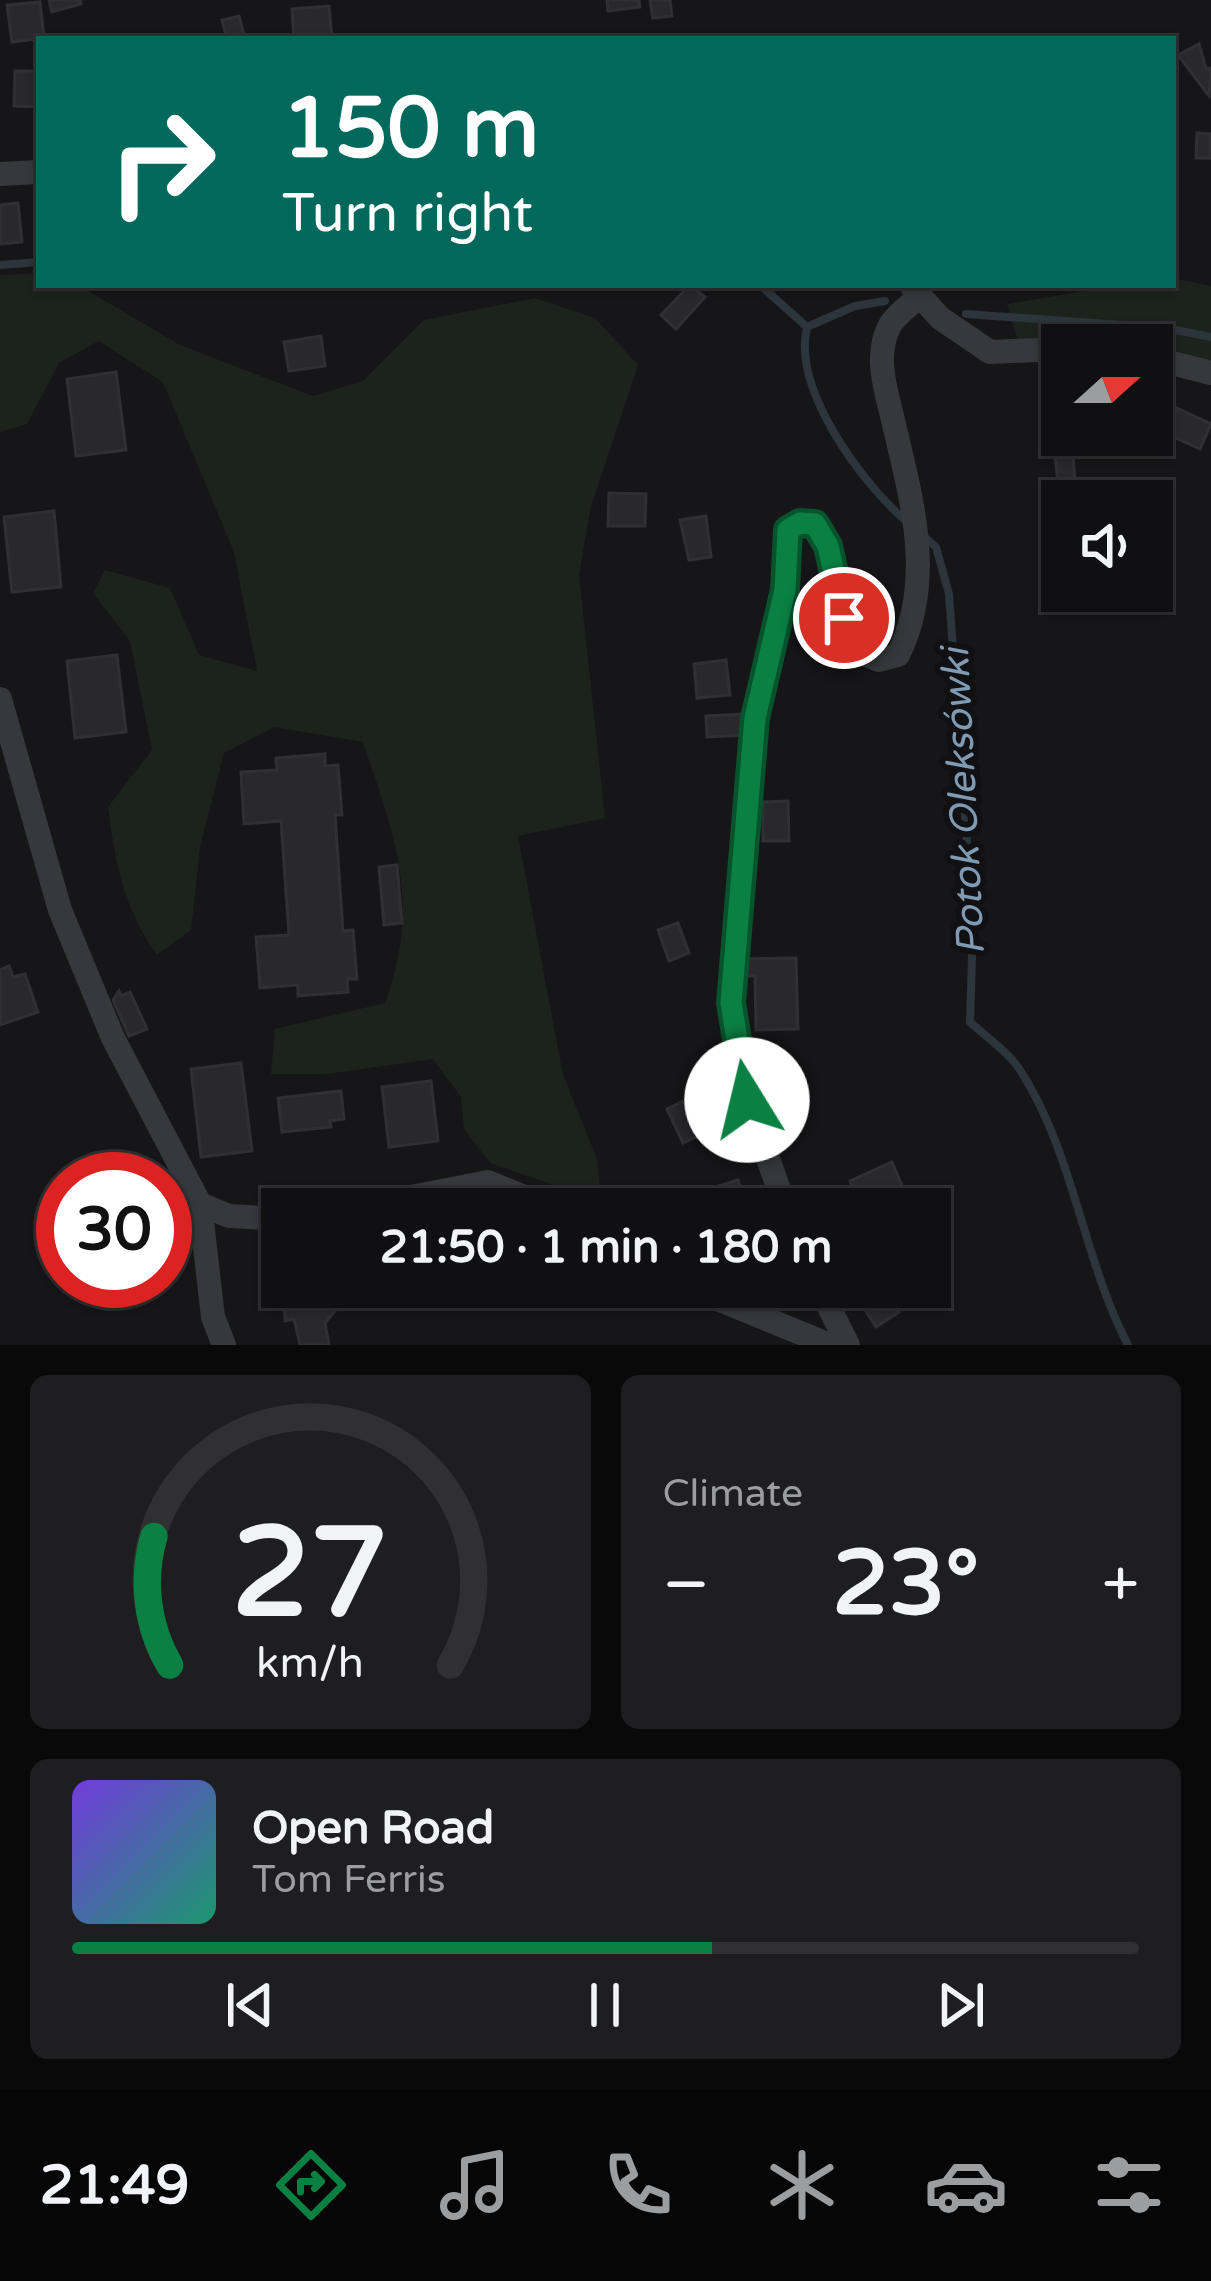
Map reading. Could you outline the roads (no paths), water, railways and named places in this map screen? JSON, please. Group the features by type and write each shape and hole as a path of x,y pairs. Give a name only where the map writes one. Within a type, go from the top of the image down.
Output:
{"street":[{"path":"0,175 36,172"},
{"path":"778,1188 747,1100 731,1003 755,718 785,590 788,530 800,523 815,524 828,546 861,653 879,660 898,655 911,629 917,541 916,514 881,367 889,326 915,290 940,318 990,352 1041,350"},
{"path":"1173,363 1211,373"},
{"path":"0,699 61,910 113,1039 200,1204 213,1317 224,1345"},
{"path":"457,1188 488,1182 503,1188"},
{"path":"200,1204 229,1216 261,1218"},
{"path":"739,1308 830,1345"},
{"path":"830,1308 848,1345"}],"waterway":[{"name":"Potok Oleksówki","path":"0,265 36,262"},
{"name":"Potok Oleksówki","path":"763,288 807,327 810,378 834,433 869,483 906,521"},
{"path":"807,327 855,306 885,301"},
{"path":"966,314 1166,328 1211,337"},
{"name":"Potok Oleksówki","path":"922,535 936,547 949,594 973,926 970,1022 1013,1061 1037,1099 1128,1345"}]}
